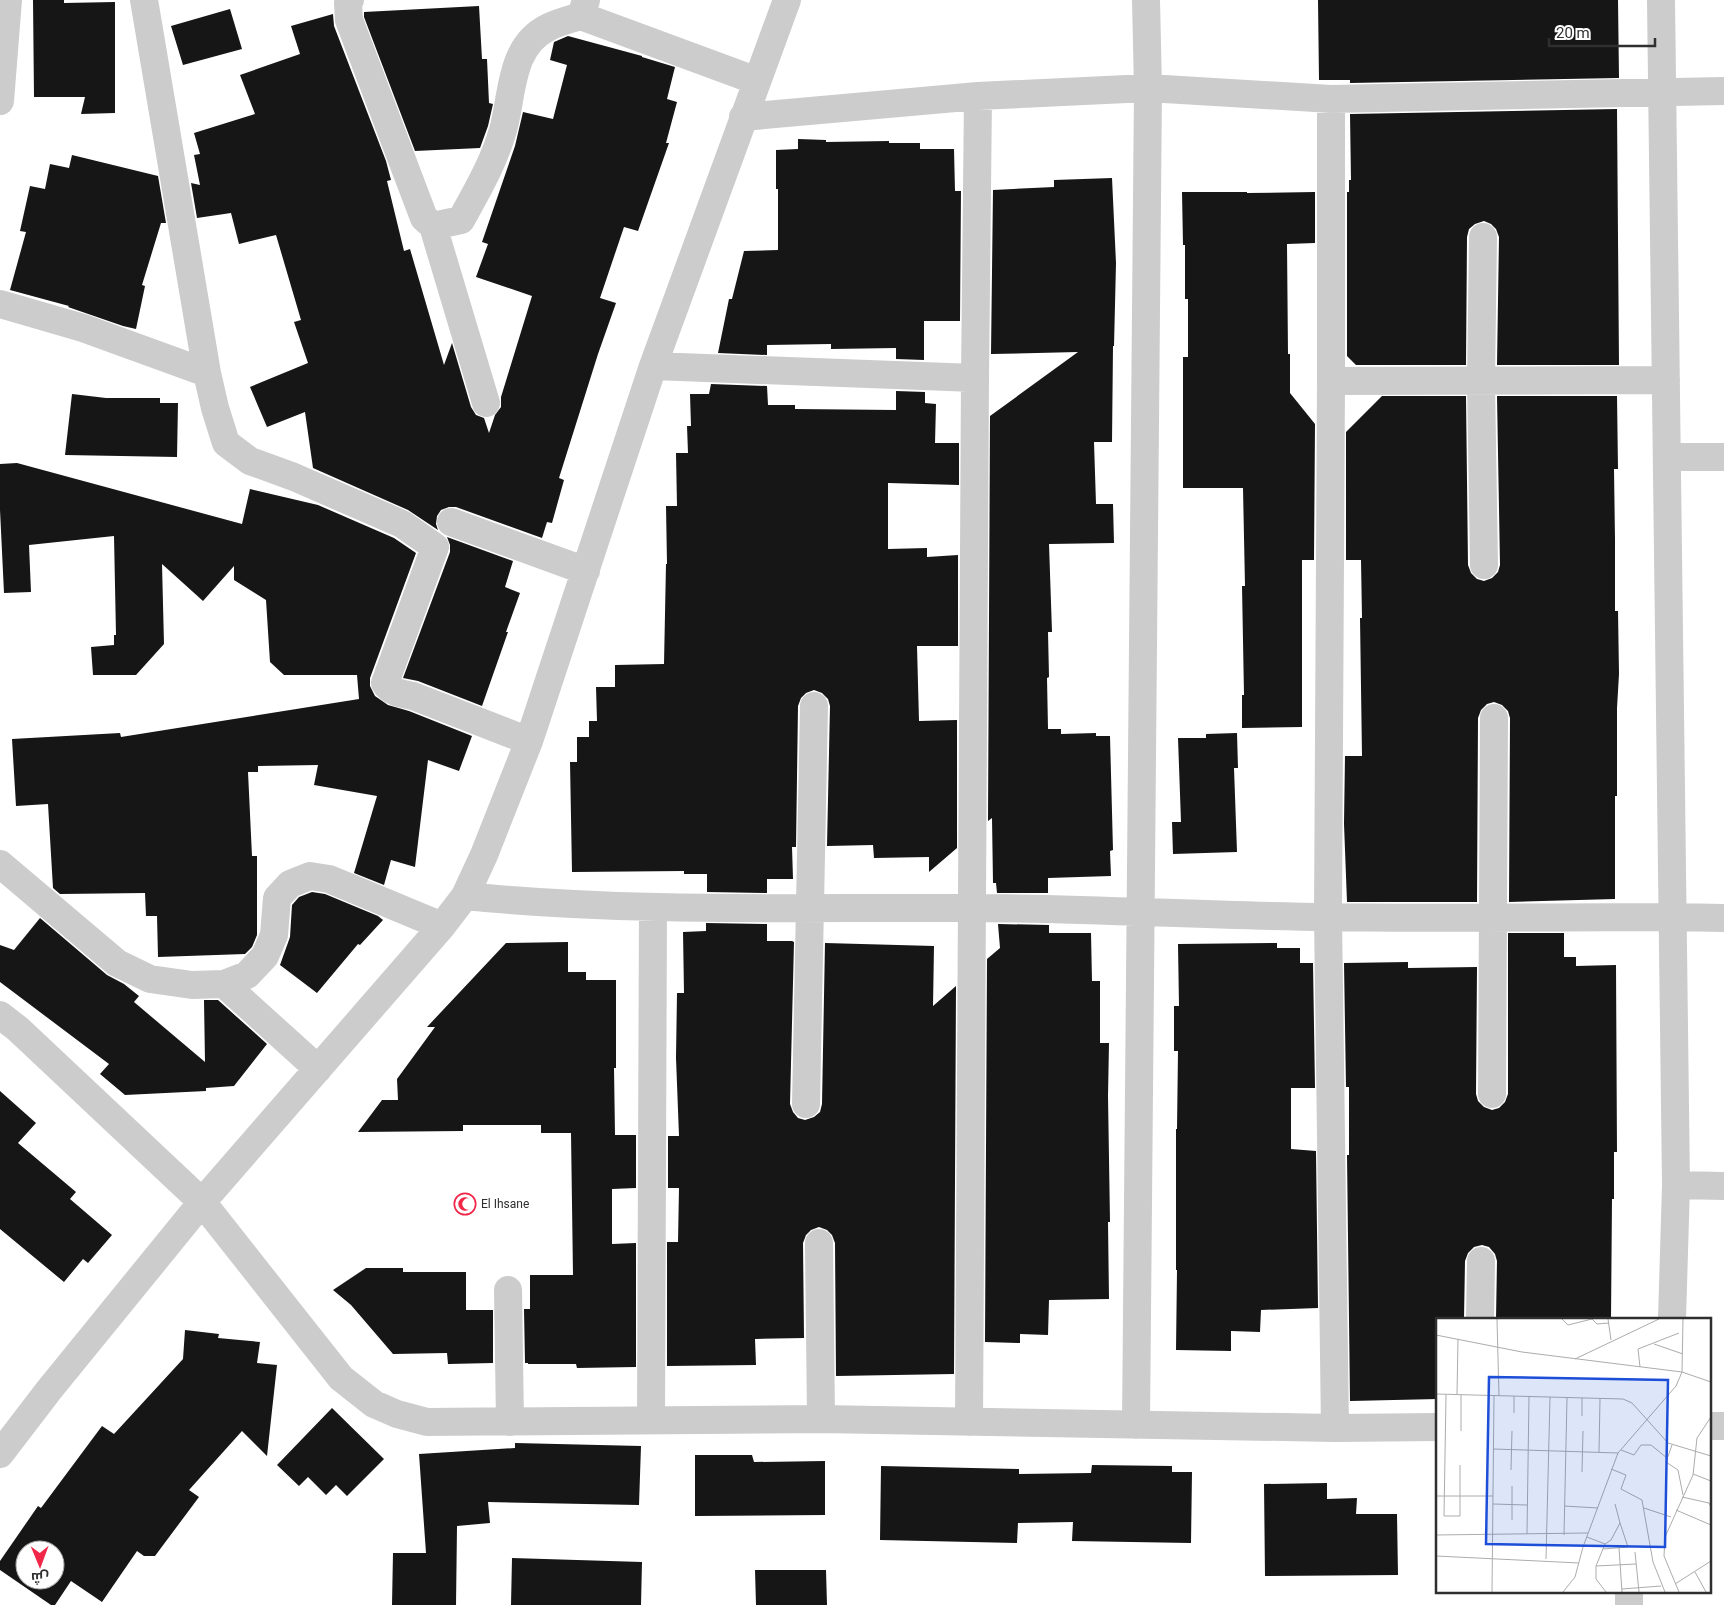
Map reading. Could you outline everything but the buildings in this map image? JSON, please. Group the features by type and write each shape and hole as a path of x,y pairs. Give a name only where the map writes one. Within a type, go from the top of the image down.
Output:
{"street":[{"path":"0,101 8,0"},
{"path":"144,0 207,373 214,408 226,443 250,461 294,477 402,524 435,547 386,683 388,688 529,741"},
{"path":"350,0 348,2 349,20 424,218 433,226 486,403"},
{"path":"0,1454 49,1390 202,1202 442,926 465,896 484,855 529,741 653,366 787,0"},
{"path":"1136,1425 1148,88 1146,0"},
{"path":"1662,0 1676,1185 1672,1318"},
{"path":"433,226 461,220 487,173 504,129 512,81 521,53 534,38 548,27 584,8 757,81"},
{"path":"744,117 978,96 1148,88 1331,99 1724,91"},
{"path":"969,1422 974,378 978,96"},
{"path":"1331,99 1332,381 1328,917 1335,1428"},
{"path":"1483,238 1484,565"},
{"path":"0,304 83,328 207,373"},
{"path":"653,366 974,378"},
{"path":"1332,381 1666,380"},
{"path":"1667,457 1724,457"},
{"path":"451,522 586,571"},
{"path":"806,1104 814,706"},
{"path":"1492,1094 1494,718"},
{"path":"0,864 116,963 150,979 192,985 224,984 247,975 265,956 274,935 278,898 290,884 310,876 329,879 442,926"},
{"path":"465,896 518,902 653,907 810,909 971,908 1328,917 1724,918"},
{"path":"651,1419 653,907"},
{"path":"224,984 318,1068"},
{"path":"0,1015 18,1029 202,1202 341,1378 374,1404 397,1414 426,1422 821,1419 1335,1428 1436,1427"},
{"path":"1676,1185 1724,1186"},
{"path":"818,1243 821,1419"},
{"path":"1480,1318 1481,1261"},
{"path":"508,1290 510,1422"},
{"path":"1628,1592 1629,1605"}],"place":[{"name":"El Ihsane","path":"465,1204"}]}
